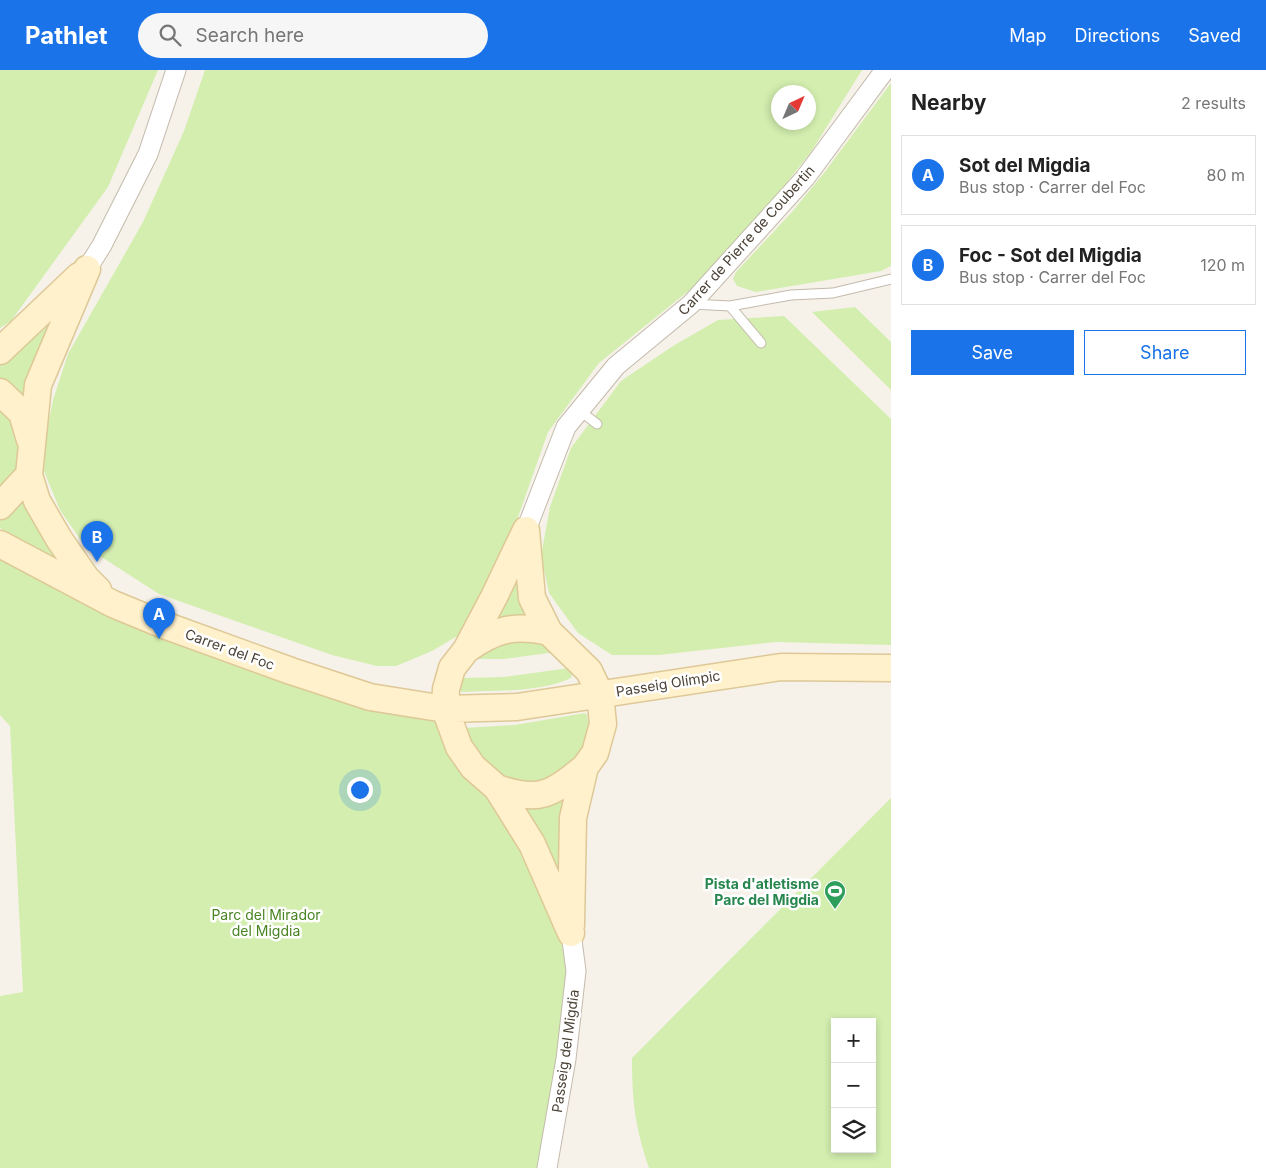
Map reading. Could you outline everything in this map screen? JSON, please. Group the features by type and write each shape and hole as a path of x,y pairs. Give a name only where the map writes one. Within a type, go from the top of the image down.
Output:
{"street":[{"path":"113,604 86,578 59,539 37,501 29,475 31,443 38,385 86,269 102,244 148,154 176,70"},
{"name":"Carrer de Pierre de Coubertin","path":"526,530 566,427 616,366 691,304 805,178 886,71"},
{"path":"0,351 86,269"},
{"path":"0,392 22,413 31,443"},
{"path":"0,506 29,475"},
{"path":"497,788 521,796 546,794 564,784 586,766 595,753 603,724 600,694 589,671 549,632 532,598 526,530"},
{"path":"526,530 466,650 452,668 446,689 445,709 459,747 473,766 497,788 532,844 571,933"},
{"name":"Carrer del Foc","path":"0,544 113,604 282,668 370,697 445,709"},
{"path":"466,650 482,638 502,629 534,628 549,632"},
{"name":"Passeig Olímpic","path":"445,709 517,706 781,667 891,668"},
{"path":"571,933 573,818 586,766"},
{"name":"Passeig del Migdia","path":"547,1168 566,1059 576,971 571,933"}],"lane":[{"path":"691,304 730,306 791,295 833,293 891,279"},
{"path":"730,306 761,344"},
{"path":"580,411 597,424"}],"green space":[{"path":"0,70 158,70 108,187 11,321 0,328"},
{"path":"205,70 862,70 811,152 757,220 702,280 599,363 548,432 505,554 459,635 432,651 396,666 377,666 332,655 159,594 100,556 80,539 60,510 44,471 45,440 53,400 68,354 143,222 184,131"},
{"path":"891,83 891,266 881,271 756,292 737,286 733,279 736,272 792,212 824,173"},
{"path":"855,307 891,342 891,390 812,312"},
{"path":"55,312 25,406 0,383 0,361"},
{"path":"784,316 891,419 891,645 776,642 659,655 612,655 578,633 549,593 541,556 550,507 571,448 621,381 673,346 718,320"},
{"path":"0,406 16,423 22,462 0,498"},
{"path":"27,495 65,565 27,546 0,528 0,518"},
{"name":"Parc del Mirador del Migdia","path":"0,544 113,604 445,709 571,933 547,1168 0,1168 0,996 23,992 10,726 0,715"},
{"path":"518,567 534,621 493,623"},
{"path":"515,638 542,643 556,652 504,659 471,659 484,647"},
{"path":"569,668 572,675 571,678 545,686 503,691 462,692 459,690 461,678 504,677"},
{"path":"585,713 589,729 580,760 551,783 516,786 482,763 464,728 515,725"},
{"path":"567,795 561,878 517,803"},
{"name":"Pista d'atletisme Parc del Migdia","path":"891,798 891,1168 649,1168 640,1140 633,1088 632,1058"}],"place":[{"name":"Foc - Sot del Migdia","path":"97,562"},
{"name":"Sot del Migdia","path":"159,639"},
{"name":"Pista d'atletisme Parc del Migdia","path":"835,910"}]}
